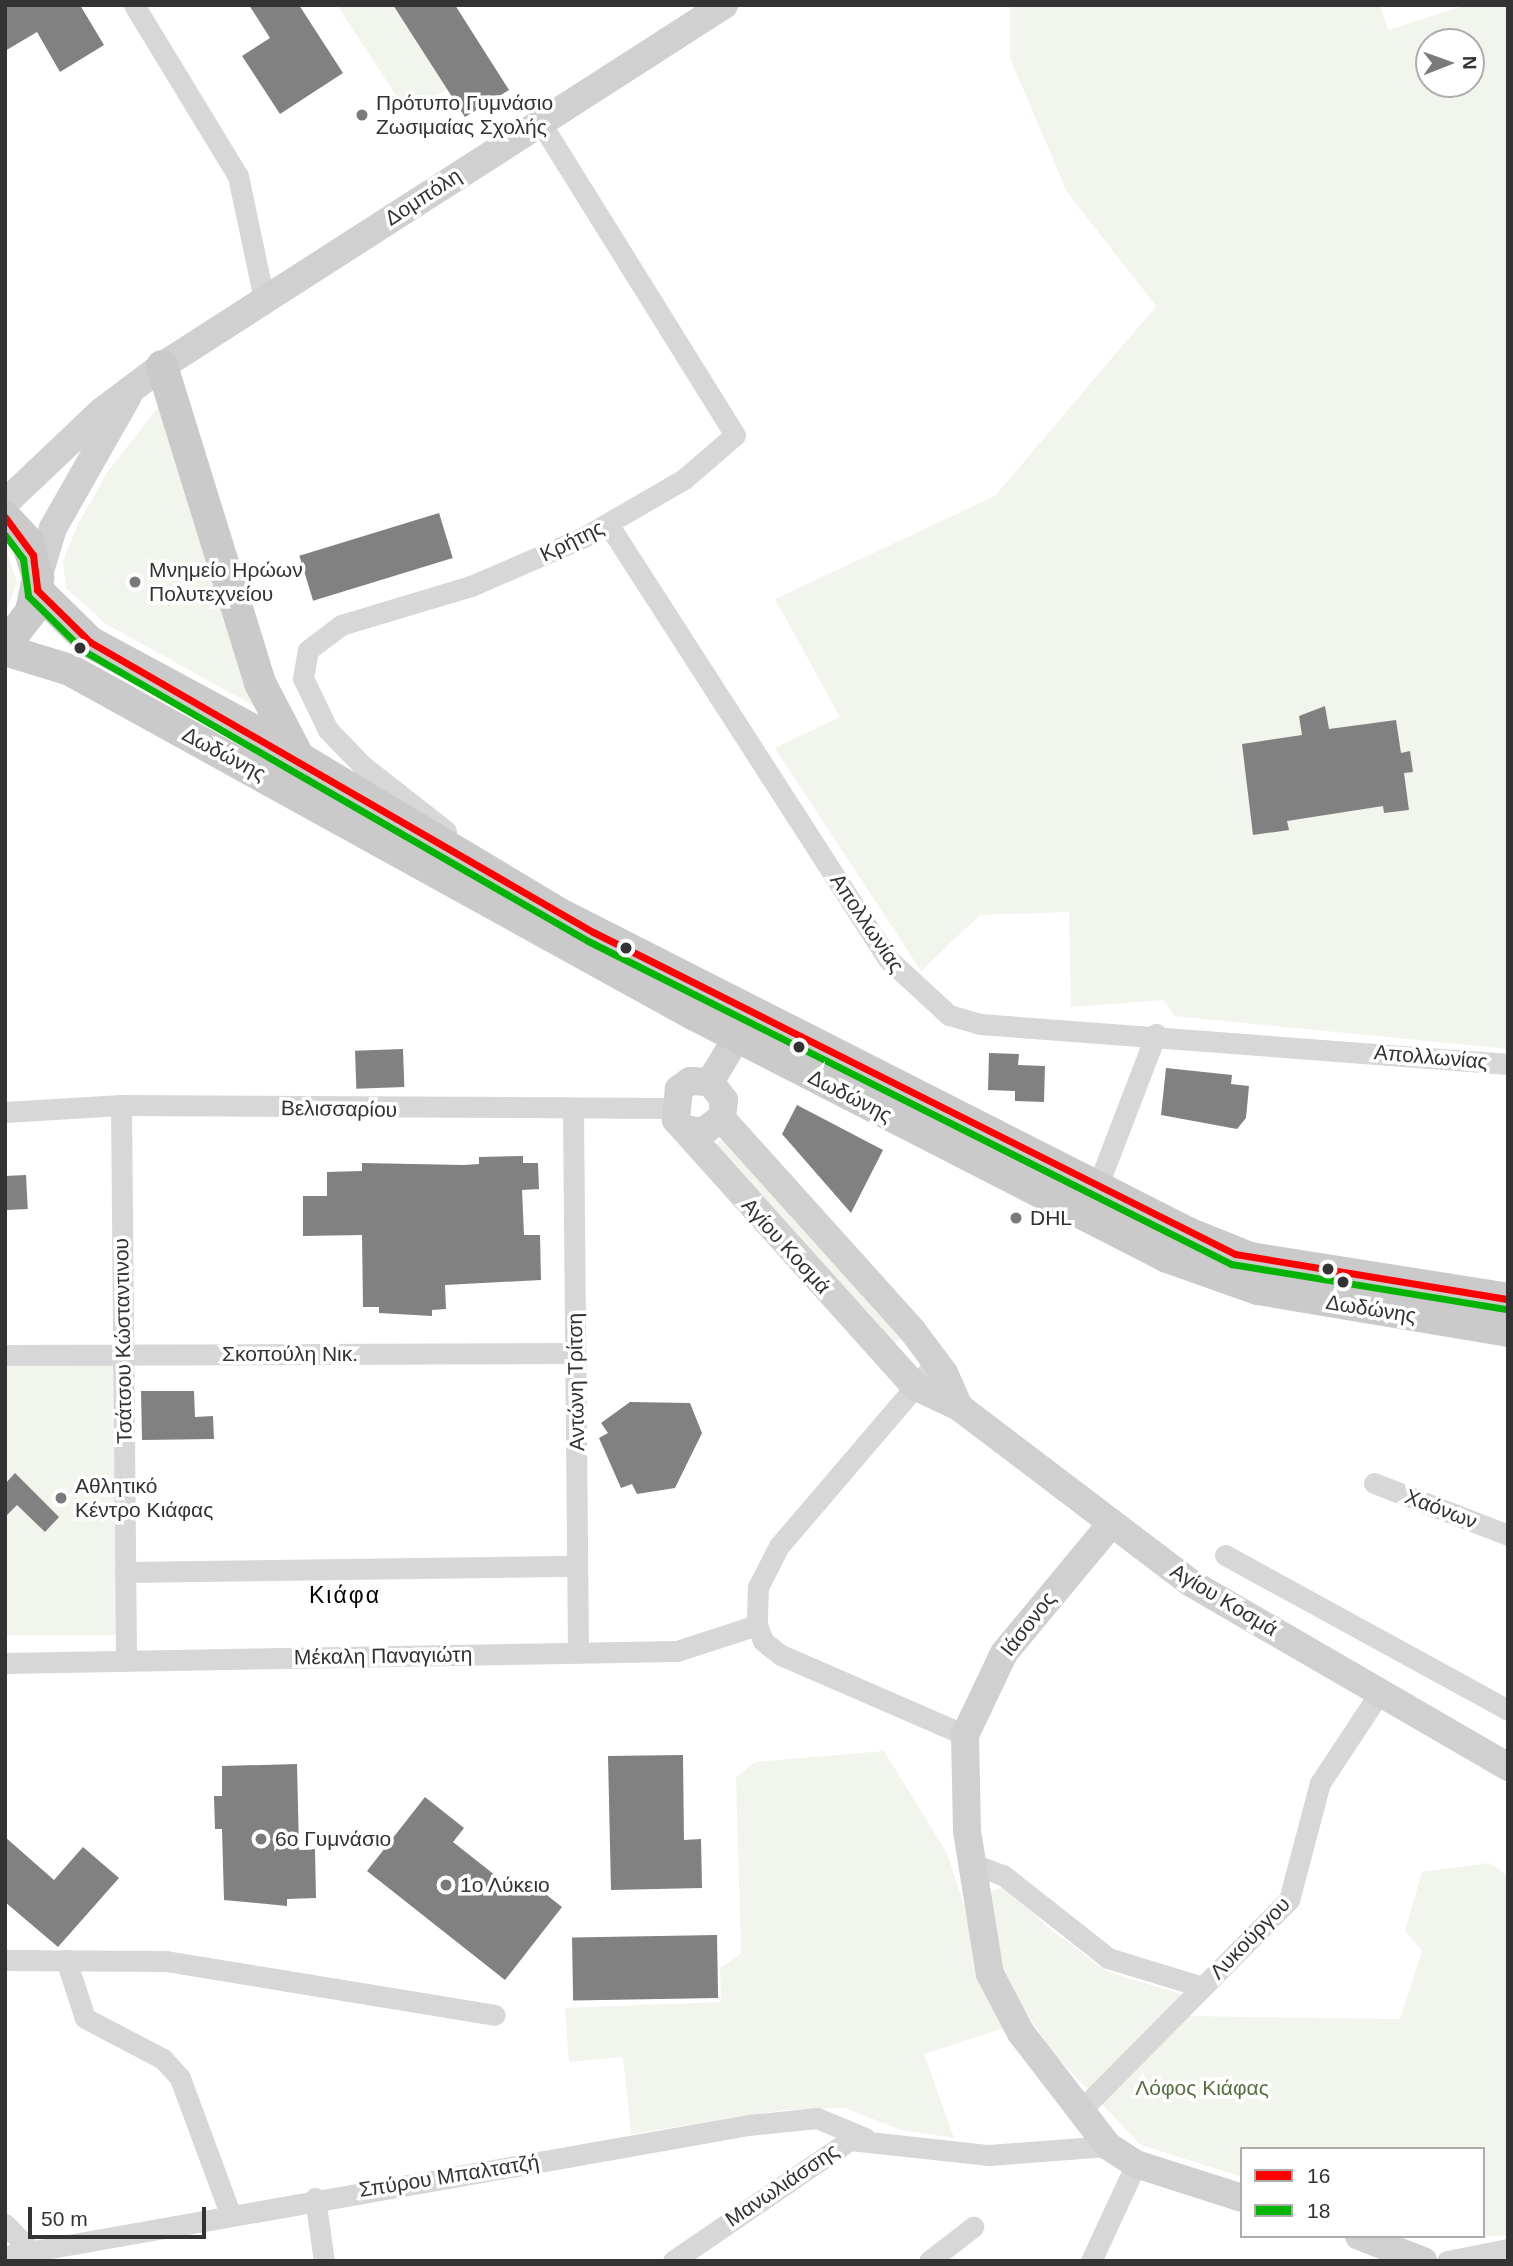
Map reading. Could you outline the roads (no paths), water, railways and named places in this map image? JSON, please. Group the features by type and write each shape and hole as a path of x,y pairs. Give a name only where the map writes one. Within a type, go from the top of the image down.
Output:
{"main road":[{"path":"162,366 260,683 299,757"},
{"path":"5,517 27,541 37,584"},
{"name":"Δωδώνης","path":"37,584 90,642 299,757 744,1025 1098,1185 1250,1258 1508,1299"},
{"name":"Δωδώνης","path":"37,584 27,621 5,648 70,670 1221,1280 1508,1331"}],"street":[{"path":"134,5 239,176 264,299"},
{"name":"Δομπόλη","path":"128,396 162,366 264,299 724,5"},
{"name":"Κρήτης","path":"465,859 455,839 338,743 307,692 304,657 341,625 471,586 608,524 700,467 735,435 734,427 540,122"},
{"path":"5,503 101,412 128,396"},
{"path":"37,584 53,528 128,396"},
{"name":"Απολλωνίας","path":"608,524 888,959 915,989 963,1021 1156,1034 1508,1064"},
{"path":"710,1082 744,1025"},
{"path":"1098,1185 1156,1034"},
{"path":"710,1082 724,1100 722,1119 703,1132 679,1118 684,1084 710,1082"},
{"name":"Βελισσαρίου","path":"5,1112 121,1105 573,1111 679,1118"},
{"name":"Τσάτσου Κώσταντινου","path":"121,1105 126,1661"},
{"name":"Αντώνη Τρίτση","path":"573,1111 578,1653"},
{"name":"Αγίου Κοσμά","path":"679,1118 915,1387 958,1407 1110,1525 1191,1583 1508,1767"},
{"name":"Αγίου Κοσμά","path":"722,1119 937,1361 958,1407"},
{"name":"Σκοπούλη Νικ.","path":"5,1355 575,1353"},
{"path":"937,1361 779,1546 758,1587 757,1625 763,1641 781,1655 965,1735 961,1760 971,1863 995,1985 1079,2112 1108,2146 1136,2164 1240,2197"},
{"name":"Χαόνων","path":"1374,1483 1508,1535"},
{"name":"Ιάσονος","path":"965,1735 1004,1653 1110,1525"},
{"path":"1226,1555 1507,1706"},
{"path":"125,1572 578,1566"},
{"name":"Μέκαλη Παναγιώτη","path":"5,1663 694,1649 757,1625"},
{"name":"Λυκούργου","path":"1079,2112 1293,1893 1320,1783 1380,1692"},
{"path":"971,1863 1003,1875 1108,1958 1203,1987"},
{"path":"5,1960 166,1961 495,2015"},
{"path":"66,1960 85,2018 163,2059 180,2078 230,2213"},
{"name":"Σπύρου Μπαλτατζή","path":"5,2256 35,2256 230,2213 798,2119 828,2120 864,2138"},
{"name":"Μανωλιάσσης","path":"673,2261 831,2149 864,2138 989,2155 1108,2146"},
{"path":"1091,2261 1136,2164"},
{"path":"315,2198 324,2261"},
{"path":"5,2224 35,2256"},
{"path":"929,2261 973,2227"},
{"path":"1364,2238 1423,2261"},
{"path":"1447,2261 1508,2249"}],"place":[{"name":"Πρότυπο Γυμνάσιο Ζωσιμαίας Σχολής","path":"362,115"},
{"name":"Μνημείο Ηρώων Πολυτεχνείου","path":"135,582"},
{"name":"DHL","path":"1016,1218"},
{"name":"Αθλητικό Κέντρο Κιάφας","path":"61,1498"},
{"name":"6ο Γυμνάσιο","path":"261,1839"},
{"name":"1ο Λύκειο","path":"446,1885"}],"district":[{"name":"Κιάφα","path":"345,1595"}],"park label":[{"name":"Λόφος Κιάφας","path":"1202,2088"}]}
